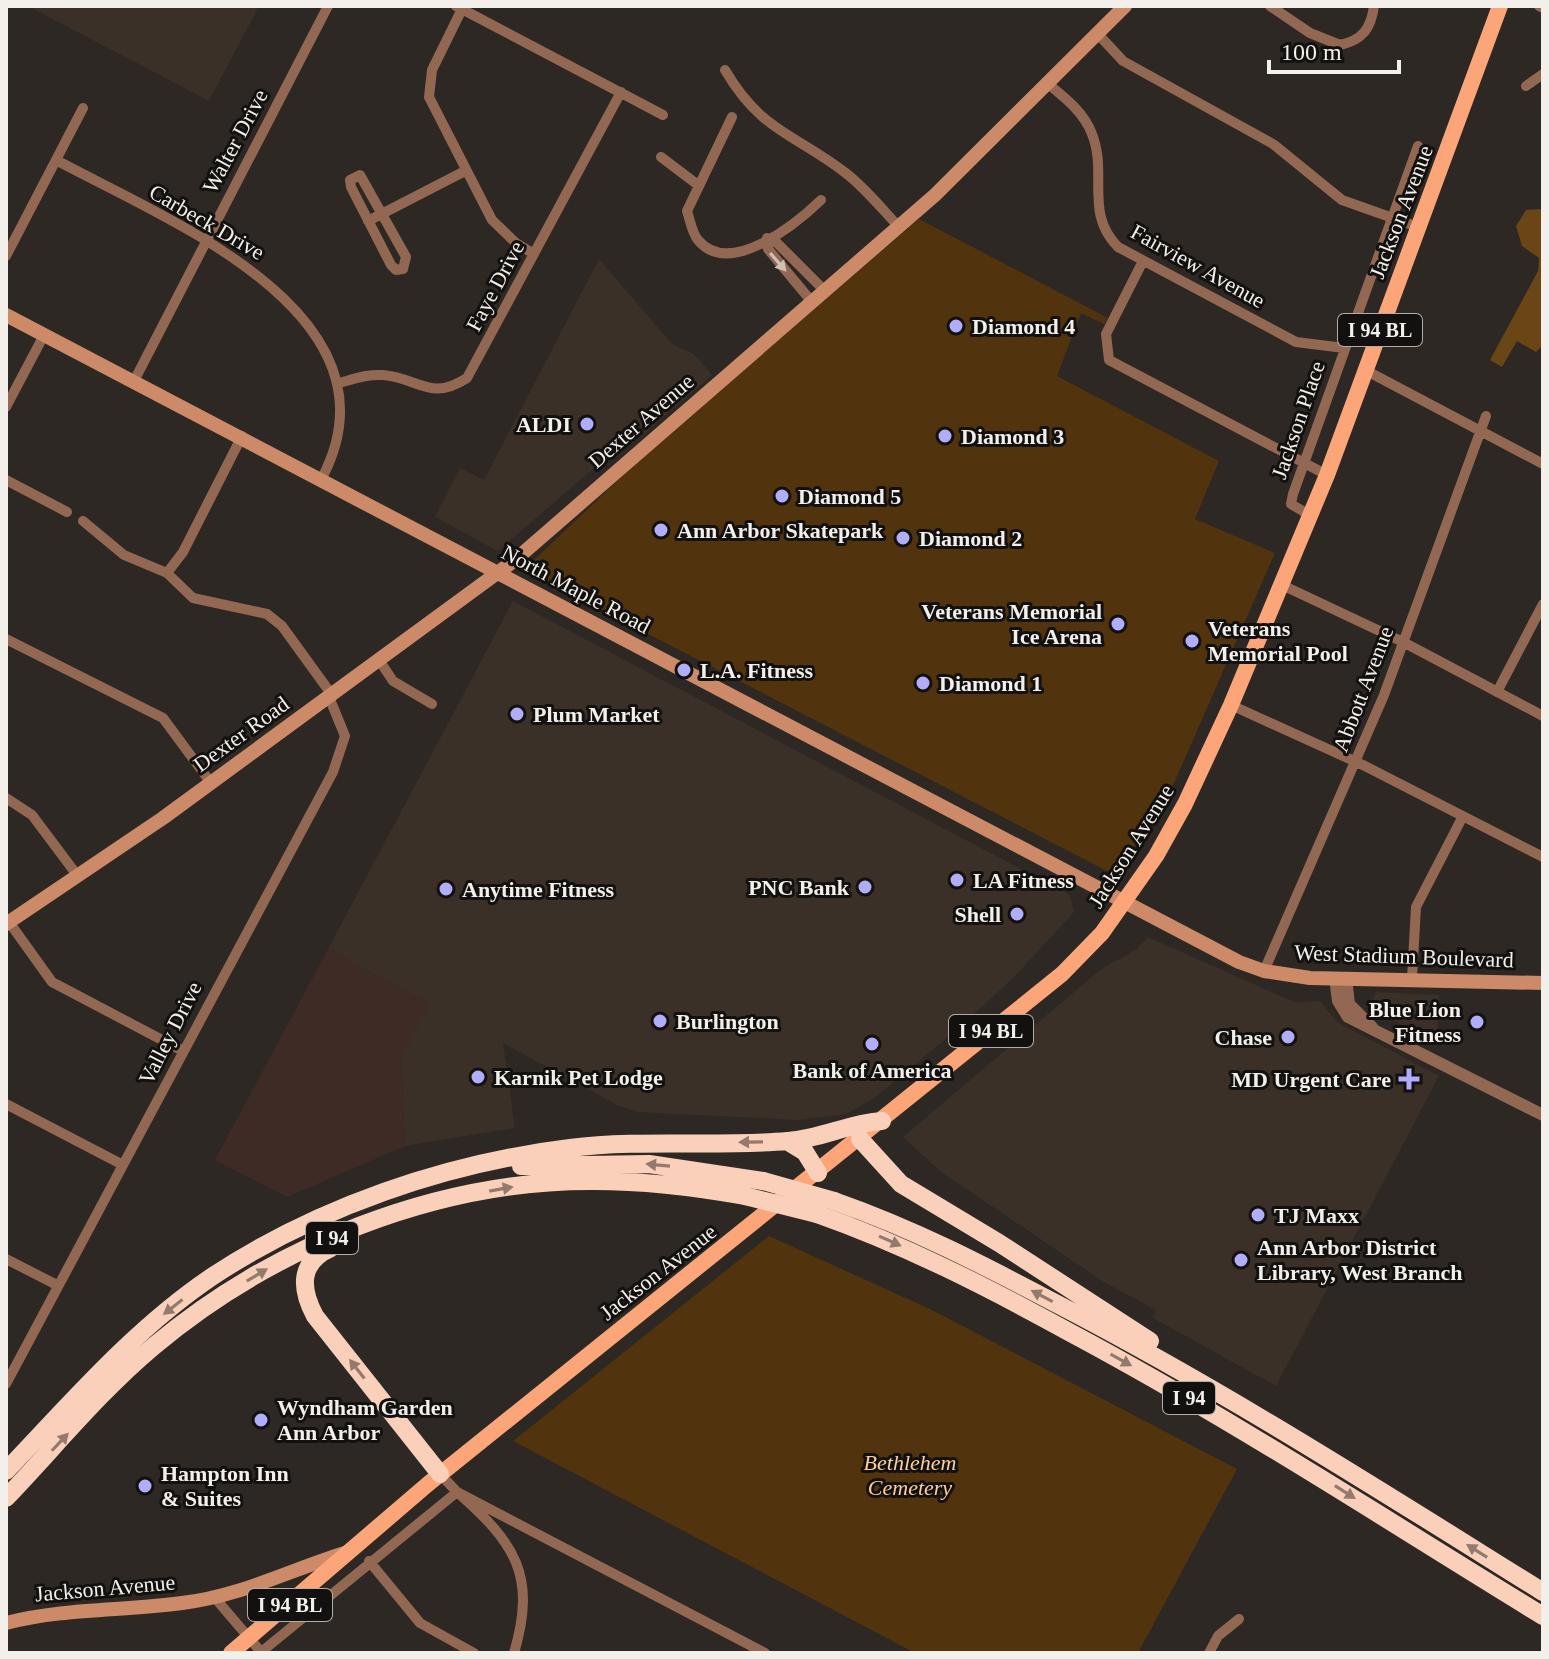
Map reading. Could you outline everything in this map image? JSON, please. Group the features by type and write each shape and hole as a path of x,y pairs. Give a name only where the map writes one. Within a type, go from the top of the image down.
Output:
{"highway":[{"path":"363,1202 434,1175 569,1148 626,1143 787,1141 824,1136 859,1122 882,1121"},
{"path":"860,1139 901,1184 1133,1329 1193,1369 1233,1402"},
{"path":"787,1141 805,1152 818,1173"},
{"name":"I 94","path":"6,1471 124,1350 213,1277 280,1239 363,1202 472,1175 565,1163 649,1164 763,1181 906,1226 1117,1335 1233,1402 1543,1592"},
{"name":"I 94","path":"6,1498 107,1392 188,1319 304,1250 412,1209 512,1187 593,1181 689,1186 817,1214 880,1236 931,1259 1126,1362 1543,1616"},
{"path":"412,1209 315,1257 305,1272 304,1291 315,1316 440,1474"}],"main road":[{"name":"Dexter Avenue","path":"498,573 899,227 1009,124 1125,6"},
{"name":"Jackson Avenue","path":"231,1653 440,1474 1062,974 1125,902 1185,804 1231,705 1311,516 1500,6"},
{"name":"North Maple Road","path":"6,315 242,436 1239,962 1264,971"},
{"name":"Dexter Road","path":"8,923 211,783 498,573"},
{"name":"West Stadium Boulevard","path":"1264,971 1341,978 1543,983"},
{"name":"Jackson Avenue","path":"6,1623 42,1614 180,1604 215,1598 248,1590 345,1553"}],"street":[{"name":"Walter Drive","path":"134,381 328,6"},
{"path":"1270,6 1310,33 1340,45 1365,34 1372,24 1374,6"},
{"path":"534,254 516,243 492,220 429,97 432,70 459,8 663,115"},
{"path":"1097,33 1123,61 1260,136 1342,200 1418,227"},
{"path":"725,70 759,115 779,133 849,176 899,227"},
{"path":"1526,86 1543,74"},
{"name":"Fairview Avenue","path":"1047,83 1076,109 1093,135 1104,232 1118,247 1296,342 1344,348"},
{"name":"Faye Drive","path":"339,383 366,375 386,375 429,390 442,390 467,378 621,92"},
{"path":"6,256 83,108"},
{"path":"732,117 687,211 697,239 716,255 736,256 801,219 821,200"},
{"name":"Jackson Place","path":"1311,516 1291,504 1418,146"},
{"path":"661,157 698,185"},
{"name":"Carbeck Drive","path":"56,160 246,264 283,298 320,345 339,383 343,424 322,478"},
{"path":"368,221 465,171"},
{"path":"354,176 365,179 383,213 406,257 403,269 391,265 351,187 354,176"},
{"path":"767,238 777,243 825,291"},
{"path":"767,238 768,249 812,302"},
{"path":"1143,261 1106,334 1109,360 1327,475"},
{"path":"6,407 44,335"},
{"path":"1365,370 1480,428 1543,464"},
{"name":"Abbott Avenue","path":"1264,971 1356,761 1486,416"},
{"path":"167,573 183,552 242,436"},
{"path":"6,480 67,512"},
{"path":"83,521 117,551 167,573 193,598 267,614 282,626 330,696"},
{"path":"1282,585 1403,642 1543,716"},
{"path":"1497,692 1543,604"},
{"path":"6,639 163,718 211,783"},
{"path":"379,660 393,681 432,704"},
{"name":"Valley Drive","path":"6,1384 344,747 343,726 330,696"},
{"path":"1231,705 1356,761 1543,857"},
{"path":"6,798 32,815 77,875"},
{"path":"1412,978 1416,907 1463,816"},
{"path":"8,923 52,982 183,1051"},
{"path":"1341,978 1349,1004 1372,1027 1543,1115"},
{"path":"6,1104 123,1165"},
{"path":"6,1259 57,1285"},
{"path":"440,1474 506,1540 522,1575 522,1624 514,1653"},
{"path":"215,1598 261,1653 369,1561 457,1492"},
{"path":"457,1492 765,1653"},
{"path":"369,1561 420,1623 474,1653"},
{"path":"1209,1653 1218,1636 1239,1619"}],"shaded area":[{"path":"28,6 259,6 209,101"},
{"path":"1543,209 1543,345 1536,352 1517,341 1502,367 1490,360 1538,271 1539,258 1522,246 1516,226 1526,210"},
{"path":"599,259 672,344 694,354 712,375 644,434 631,436 498,551 435,517 460,468 484,480"},
{"path":"513,601 1070,895 1074,912 1015,976 959,1028 873,1099 846,1114 797,1120 638,1112 617,1105 503,1043 515,1128 405,1146 401,1057 429,1004 328,949"},
{"path":"1148,937 1294,1002 1320,1001 1337,1022 1439,1076 1276,1386 1153,1318 1156,1310 1104,1282 941,1172 903,1137 1100,970 1137,949"},
{"path":"328,949 430,1004 401,1057 405,1146 287,1197 215,1160"},
{"path":"1376,992 1439,995 1437,1043 1369,1008"}],"green space":[{"path":"919,219 1108,318 1104,324 1081,313 1057,376 1219,461 1195,519 1275,553 1175,781 1124,863 1107,871 528,572 532,562 636,463"},
{"name":"Bethlehem Cemetery","path":"769,1236 932,1310 1237,1469 1138,1653 915,1653 513,1441"}],"place":[{"name":"Diamond 4","path":"956,326"},
{"name":"ALDI","path":"587,424"},
{"name":"Diamond 3","path":"945,436"},
{"name":"Diamond 5","path":"782,496"},
{"name":"Ann Arbor Skatepark","path":"661,530"},
{"name":"Diamond 2","path":"903,538"},
{"name":"Veterans Memorial Ice Arena","path":"1118,624"},
{"name":"Veterans Memorial Pool","path":"1192,641"},
{"name":"L.A. Fitness","path":"684,670"},
{"name":"Diamond 1","path":"923,683"},
{"name":"Plum Market","path":"517,714"},
{"name":"LA Fitness","path":"957,880"},
{"name":"PNC Bank","path":"865,887"},
{"name":"Anytime Fitness","path":"446,889"},
{"name":"Shell","path":"1017,914"},
{"name":"Burlington","path":"660,1021"},
{"name":"Blue Lion Fitness","path":"1477,1022"},
{"name":"Chase","path":"1288,1037"},
{"name":"Bank of America","path":"872,1044"},
{"name":"Karnik Pet Lodge","path":"478,1077"},
{"name":"MD Urgent Care","path":"1409,1079"},
{"name":"TJ Maxx","path":"1258,1215"},
{"name":"Ann Arbor District Library, West Branch","path":"1241,1260"},
{"name":"Wyndham Garden Ann Arbor","path":"261,1420"},
{"name":"Hampton Inn & Suites","path":"145,1486"}]}
